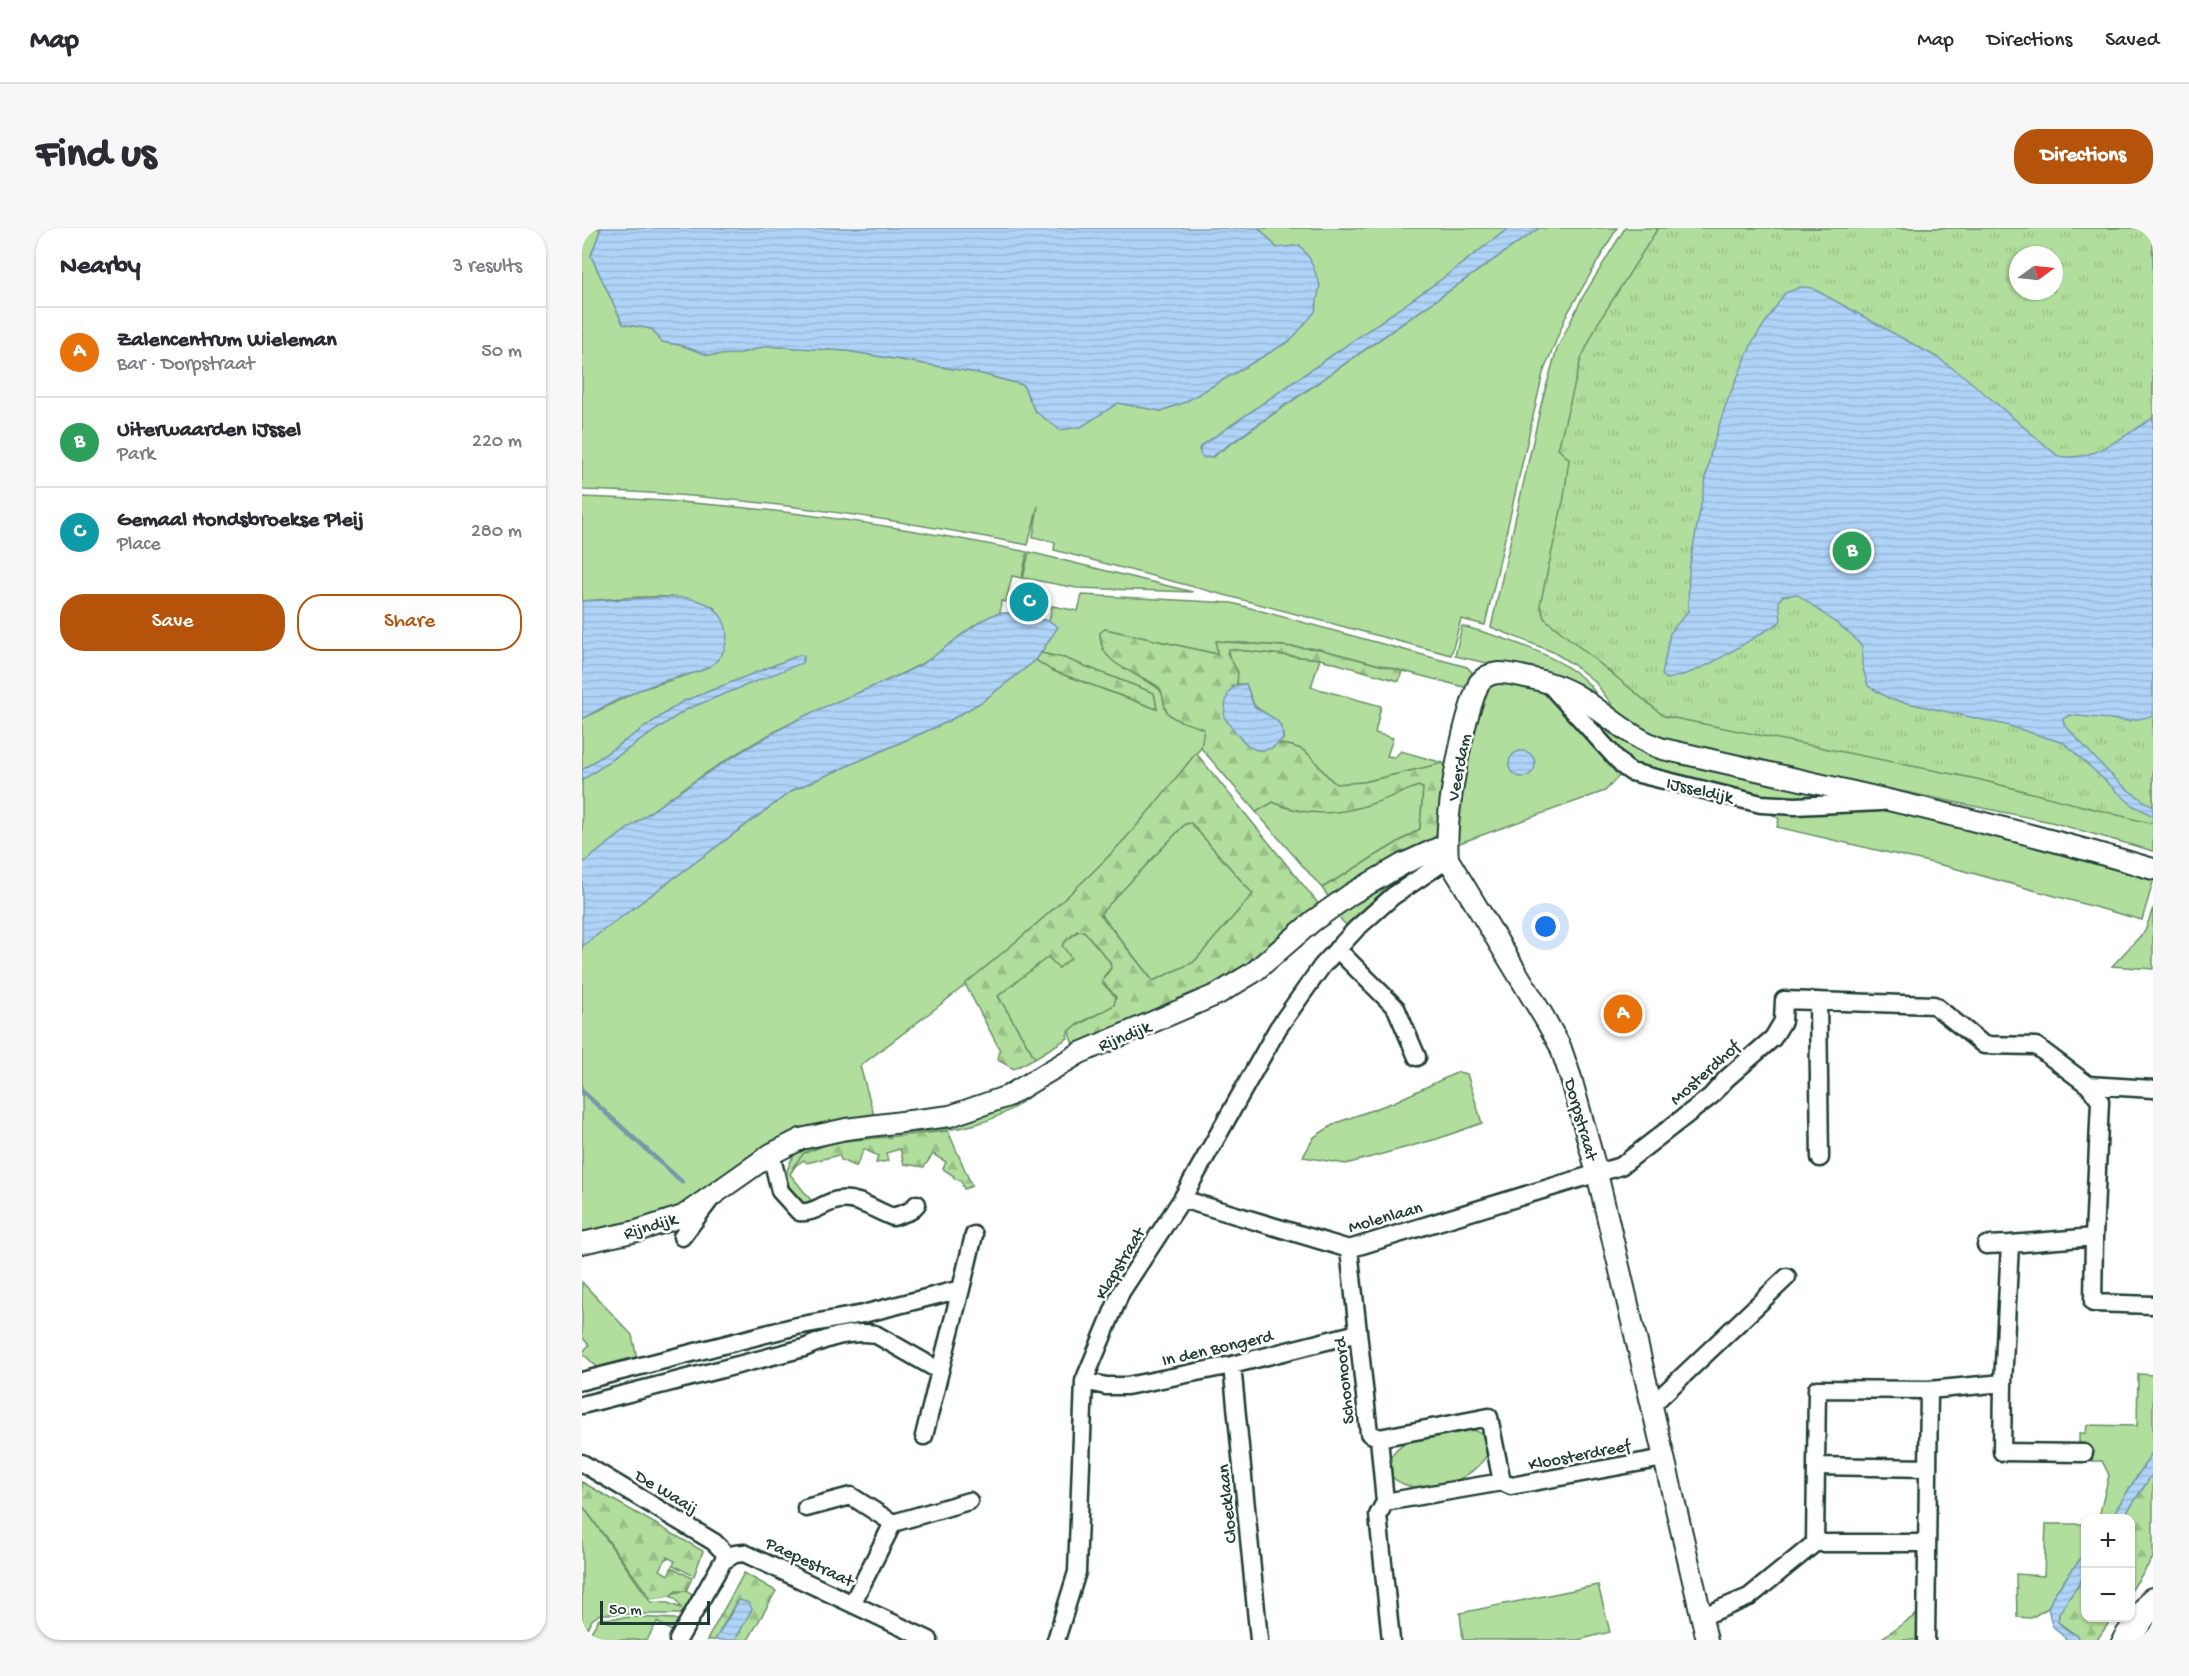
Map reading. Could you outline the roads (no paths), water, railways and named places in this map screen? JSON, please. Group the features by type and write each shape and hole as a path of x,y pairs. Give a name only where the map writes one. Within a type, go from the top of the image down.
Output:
{"main road":[{"path":"2126,1640 2153,1601"}],"street":[{"name":"IJsseldijk","path":"1483,678 1503,672 1548,682 1574,693 1651,745 2073,846 2153,869"},
{"name":"Veerdam","path":"1447,852 1446,830 1462,740 1475,691 1483,678"},
{"name":"IJsseldijk","path":"1548,682 1631,772 1761,804 1796,806 1891,802"},
{"name":"Klapstraat","path":"1056,1640 1077,1572 1084,1381 1121,1292 1182,1199 1278,1028 1337,949 1393,896 1447,852"},
{"name":"Rijndijk","path":"582,1243 665,1224 713,1197 771,1154 801,1139 826,1132 950,1116 1008,1096 1080,1053 1218,994 1254,972 1312,921 1351,894 1403,864 1447,852"},
{"name":"Dorpstraat","path":"1447,852 1560,1046 1578,1099 1598,1173 1707,1640"},
{"path":"1337,949 1396,1008 1417,1057"},
{"name":"Mosterdhof","path":"1598,1173 1621,1166 1712,1096 1726,1079 1773,1038 1783,1021 1784,1000 1934,1005 1984,1045 2036,1046 2088,1086 2100,1101 2093,1303 2153,1305"},
{"path":"1818,1001 1820,1158"},
{"path":"2088,1086 2153,1089"},
{"path":"771,1154 780,1191 800,1212 813,1212 832,1202 848,1200 893,1217 910,1211 917,1204"},
{"name":"Molenlaan","path":"1182,1199 1348,1249 1598,1173"},
{"name":"Rijndijk","path":"682,1237 713,1197"},
{"path":"924,1436 974,1235"},
{"path":"1986,1245 2094,1237"},
{"path":"2010,1244 2002,1452 2084,1453"},
{"name":"Schoonoord","path":"1348,1249 1369,1433 1378,1437 1391,1640"},
{"path":"1652,1405 1787,1277"},
{"path":"604,1399 590,1379 797,1326 863,1314 961,1289"},
{"path":"863,1314 863,1332"},
{"path":"582,1405 804,1348 831,1336 863,1332 875,1334 940,1371"},
{"name":"In den Bongerd","path":"1084,1381 1106,1386 1127,1386 1232,1365 1358,1333"},
{"path":"709,1349 715,1371"},
{"name":"Cloecklaan","path":"1232,1365 1259,1640"},
{"path":"1815,1543 1817,1389 1929,1390 2003,1383"},
{"path":"1926,1640 1929,1390"},
{"path":"1378,1437 1489,1417 1502,1482"},
{"name":"Kloosterdreef","path":"1381,1509 1502,1482 1511,1486 1664,1458"},
{"name":"De Waaij","path":"582,1463 714,1542 729,1557"},
{"path":"1816,1466 1928,1468"},
{"path":"806,1508 850,1496 892,1523"},
{"path":"853,1602 892,1523 969,1501"},
{"path":"1701,1617 1749,1597 1815,1543 1927,1543"},
{"name":"Paepestraat","path":"729,1557 735,1554 751,1554 853,1602 920,1638"},
{"path":"678,1640 719,1568 729,1557"}],"water":[{"path":"601,228 1259,228 1277,248 1300,245 1310,259 1320,285 1315,312 1291,340 1185,402 1161,411 1118,403 1081,427 1060,430 1035,411 1023,385 978,373 847,351 766,346 738,354 708,355 680,345 662,342 652,329 623,324 591,256"},
{"path":"1509,228 1539,228 1211,457 1204,458 1200,454 1200,447 1442,279"},
{"path":"1801,287 1812,288 1938,358 1965,377 2058,456 2071,457 2096,452 2153,418 2153,716 2128,721 2069,715 2063,719 2064,724 2106,769 2128,790 2153,806 2153,816 2132,805 2064,743 2006,725 1890,699 1868,686 1862,665 1862,647 1852,635 1797,594 1782,596 1779,602 1781,620 1779,623 1739,647 1696,670 1667,679 1662,675 1670,633 1688,611 1689,569 1711,451 1726,404 1753,341 1785,293"},
{"path":"669,597 696,600 708,604 717,611 724,622 727,633 726,644 721,655 703,670 644,688 582,719 582,601"},
{"path":"1024,610 1030,611 1030,617 1049,621 1058,627 1036,660 983,701 947,722 793,790 582,946 582,864 608,844 661,804 772,734 816,711 922,664 992,615 1012,613 1023,615"},
{"path":"800,655 804,656 802,663 687,709 582,780 582,770 682,702"},
{"path":"1246,684 1254,706 1274,718 1282,731 1283,739 1265,750 1257,750 1249,746 1224,717 1226,699 1230,690"},
{"path":"1522,751 1531,755 1535,764 1531,773 1522,777 1513,773 1509,764 1513,755"},
{"path":"2153,1451 2153,1473 2126,1514 2114,1514"},
{"path":"2081,1558 2081,1581 2059,1613 2058,1622 2077,1635 2078,1640 2067,1640 2052,1625 2048,1608 2055,1593"},
{"path":"739,1600 749,1603 752,1609 735,1640 715,1640"}],"waterway":[{"path":"582,1091 682,1182"}],"place":[{"name":"Uiterwaarden IJssel","path":"1852,551"},
{"name":"Gemaal Hondsbroekse Pleij","path":"1029,602"},
{"name":"Zalencentrum Wieleman","path":"1623,1014"}]}
